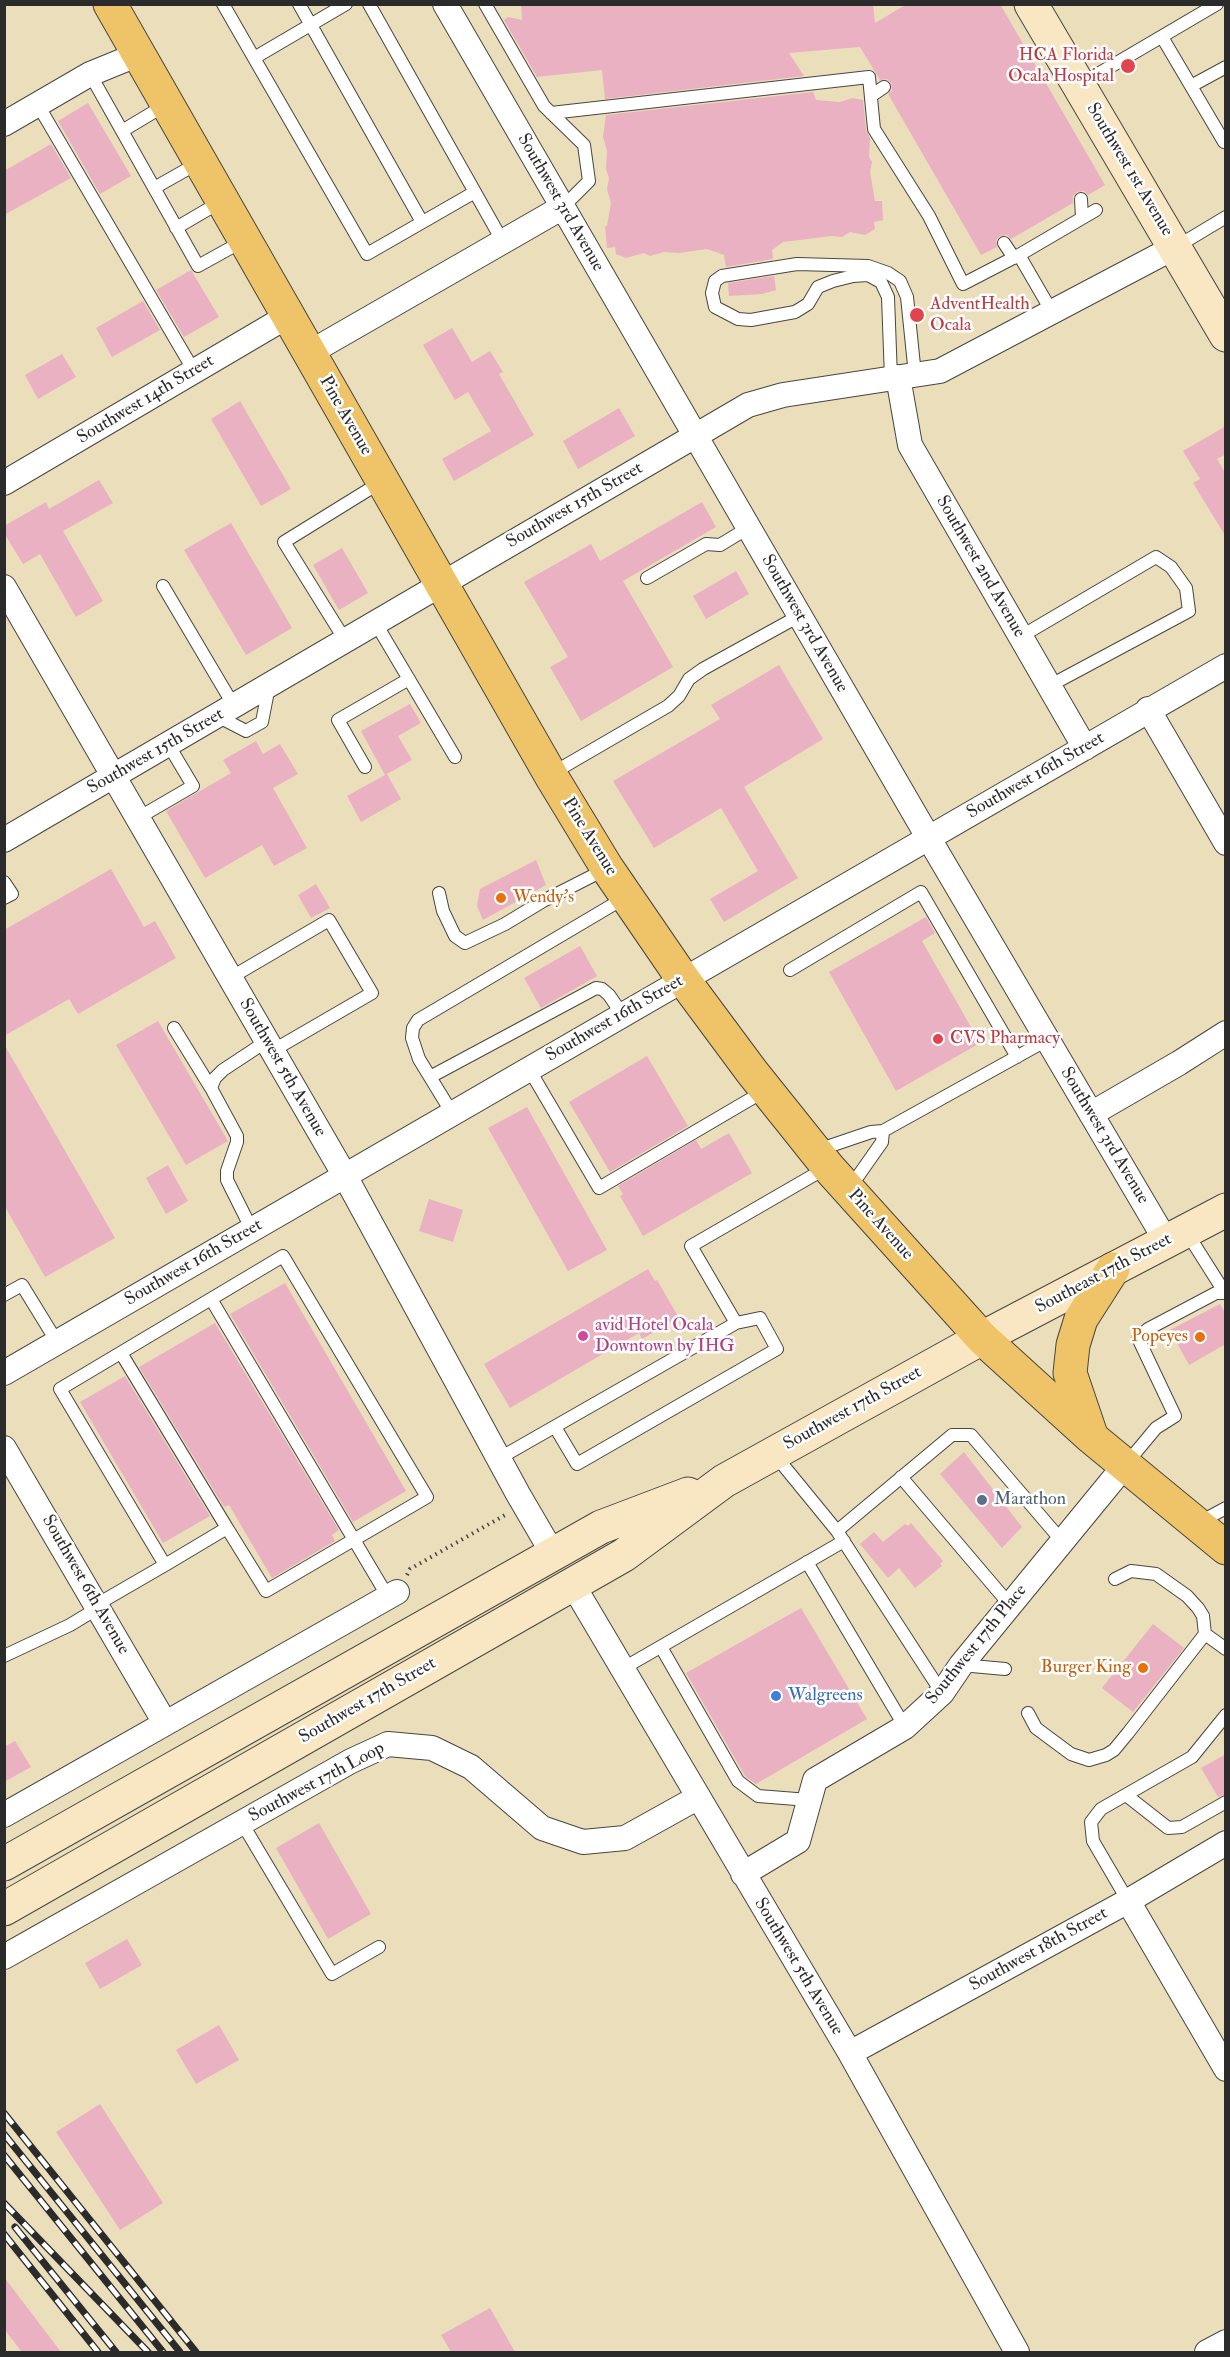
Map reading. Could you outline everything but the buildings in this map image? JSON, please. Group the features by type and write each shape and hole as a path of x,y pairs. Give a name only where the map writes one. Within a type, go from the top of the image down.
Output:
{"highway":[{"name":"Pine Avenue","path":"110,4 550,774 607,868 683,979 766,1090 830,1169 982,1338 1091,1437 1226,1548"},
{"path":"1091,1437 1070,1373 1073,1345 1081,1319 1113,1269"}],"main road":[{"name":"Southwest 1st Avenue","path":"1031,4 1226,335"},
{"name":"Southeast 17th Street","path":"982,1338 1226,1210"},
{"name":"Southwest 17th Street","path":"4,1909 624,1555 724,1481 982,1338"},
{"name":"Southwest 17th Street","path":"4,1864 601,1527 724,1481"}],"street":[{"name":"Southwest 3rd Avenue","path":"445,4 1047,1040 1091,1114 1176,1236"},
{"path":"4,124 90,74 139,54"},
{"path":"309,353 562,207"},
{"name":"Southwest 15th Street","path":"4,840 748,405 766,398 940,370 1175,247"},
{"name":"Southwest 14th Street","path":"4,483 288,316"},
{"name":"Southwest 2nd Avenue","path":"902,377 910,445 1085,748"},
{"name":"Southwest 5th Avenue","path":"4,587 345,1176 498,1459 553,1554"},
{"name":"Southwest 16th Street","path":"4,1372 1226,666"},
{"path":"1148,710 1226,843"},
{"path":"1091,1114 1226,1033"},
{"name":"Southwest 6th Avenue","path":"4,1448 165,1723"},
{"name":"Southwest 17th Place","path":"743,1874 798,1841 814,1780 905,1727 942,1693 961,1665 1125,1465"},
{"name":"Southwest 5th Avenue","path":"573,1584 697,1798 850,2053 1017,2352"},
{"path":"4,1815 392,1594"},
{"name":"Southwest 17th Loop","path":"4,1958 351,1761 388,1744 432,1748 471,1767 542,1828 583,1842 625,1838 697,1798"},
{"name":"Southwest 18th Street","path":"850,2053 1128,1901 1226,1843"},
{"path":"1128,1901 1226,2069"},
{"path":"1207,2352 1226,2342"}],"lane":[{"path":"223,4 367,254 475,192"},
{"path":"299,4 422,222"},
{"path":"254,58 346,4"},
{"path":"369,4 503,242"},
{"path":"485,4 544,106 584,145 589,181 562,207"},
{"path":"1079,86 1217,4"},
{"path":"1162,37 1226,142"},
{"path":"1191,86 1226,67"},
{"path":"90,74 198,266 245,240"},
{"path":"551,113 869,77 874,129 929,216 963,284 1096,210"},
{"path":"871,96 884,87"},
{"path":"122,131 167,104"},
{"path":"38,105 194,371"},
{"path":"154,188 200,162"},
{"path":"1081,199 1082,218"},
{"path":"176,228 222,201"},
{"path":"1175,247 1226,217"},
{"path":"1004,243 1017,256 1052,312"},
{"path":"797,264 868,266 888,273 900,281 907,297 902,377 888,297 881,282 868,275 853,276 818,287 808,304 795,312 751,320 738,319 716,307 712,294 715,281 722,276 797,264"},
{"path":"345,640 284,542 382,481"},
{"path":"647,578 706,544 720,545 748,528"},
{"path":"1020,637 1156,557 1171,567 1186,588 1189,611 1049,686"},
{"path":"163,586 225,711"},
{"path":"550,774 668,706 680,696 689,679 703,669 799,616"},
{"path":"375,622 455,757"},
{"path":"365,767 338,720 409,679"},
{"path":"138,818 193,786 168,744"},
{"path":"439,893 443,910 455,936 465,943 505,924 543,901 607,868"},
{"path":"4,882 12,894 4,898"},
{"path":"790,970 921,892 1017,1057"},
{"path":"452,1113 419,1059 412,1038 413,1028 418,1020 627,896"},
{"path":"212,1088 215,1078 222,1070 372,993 329,920 230,978"},
{"path":"430,1077 596,988 602,989 609,995 622,1014"},
{"path":"174,1028 212,1088 237,1136 227,1171 227,1180 252,1230"},
{"path":"830,1169 871,1132 883,1131 1047,1040"},
{"path":"529,1069 599,1188 766,1090"},
{"path":"736,1323 691,1246 882,1142 883,1131"},
{"path":"1176,1236 1225,1293"},
{"path":"121,1353 266,1591 427,1497 283,1256 60,1389 165,1565"},
{"path":"4,1295 22,1285 57,1342"},
{"path":"1125,1465 1156,1428 1175,1416 1138,1338 1149,1329 1216,1293 1225,1293"},
{"path":"211,1299 354,1540 392,1594"},
{"path":"498,1459 555,1426 736,1323 760,1318 777,1349 577,1464 555,1426"},
{"path":"622,1669 807,1562 840,1536 901,1477 952,1435 971,1435 1062,1541"},
{"path":"773,1454 840,1536 942,1693"},
{"path":"901,1477 1010,1605"},
{"path":"1197,1524 1226,1508"},
{"path":"4,1656 70,1625 227,1528"},
{"path":"807,1562 905,1727"},
{"path":"1028,1713 1036,1728 1071,1755 1089,1760 1097,1759 1114,1749 1205,1634 1203,1616 1198,1608 1186,1596 1156,1575 1131,1571 1115,1580"},
{"path":"1205,1634 1226,1649"},
{"path":"661,1647 738,1781 758,1796 809,1800"},
{"path":"961,1665 1005,1669"},
{"path":"1128,1901 1093,1841 1091,1822 1101,1809 1192,1757 1226,1714"},
{"path":"1126,1795 1168,1828 1182,1827 1226,1802"},
{"path":"242,1823 332,1974 379,1947"}],"path":[{"path":"392,1594 410,1569 524,1504"}],"railway":[{"path":"4,2113 196,2352"},
{"path":"4,2134 180,2352"},
{"path":"4,2155 163,2352"},
{"path":"4,2203 148,2352"},
{"path":"15,2227 116,2352"},
{"path":"4,2234 98,2352"}],"place":[{"name":"HCA Florida Ocala Hospital","path":"1128,66"},
{"name":"AdventHealth Ocala","path":"917,315"},
{"name":"Wendy's","path":"501,898"},
{"name":"CVS Pharmacy","path":"938,1039"},
{"name":"avid Hotel Ocala Downtown by IHG","path":"583,1336"},
{"name":"Popeyes","path":"1200,1337"},
{"name":"Marathon","path":"982,1500"},
{"name":"Burger King","path":"1143,1668"},
{"name":"Walgreens","path":"776,1696"}]}
